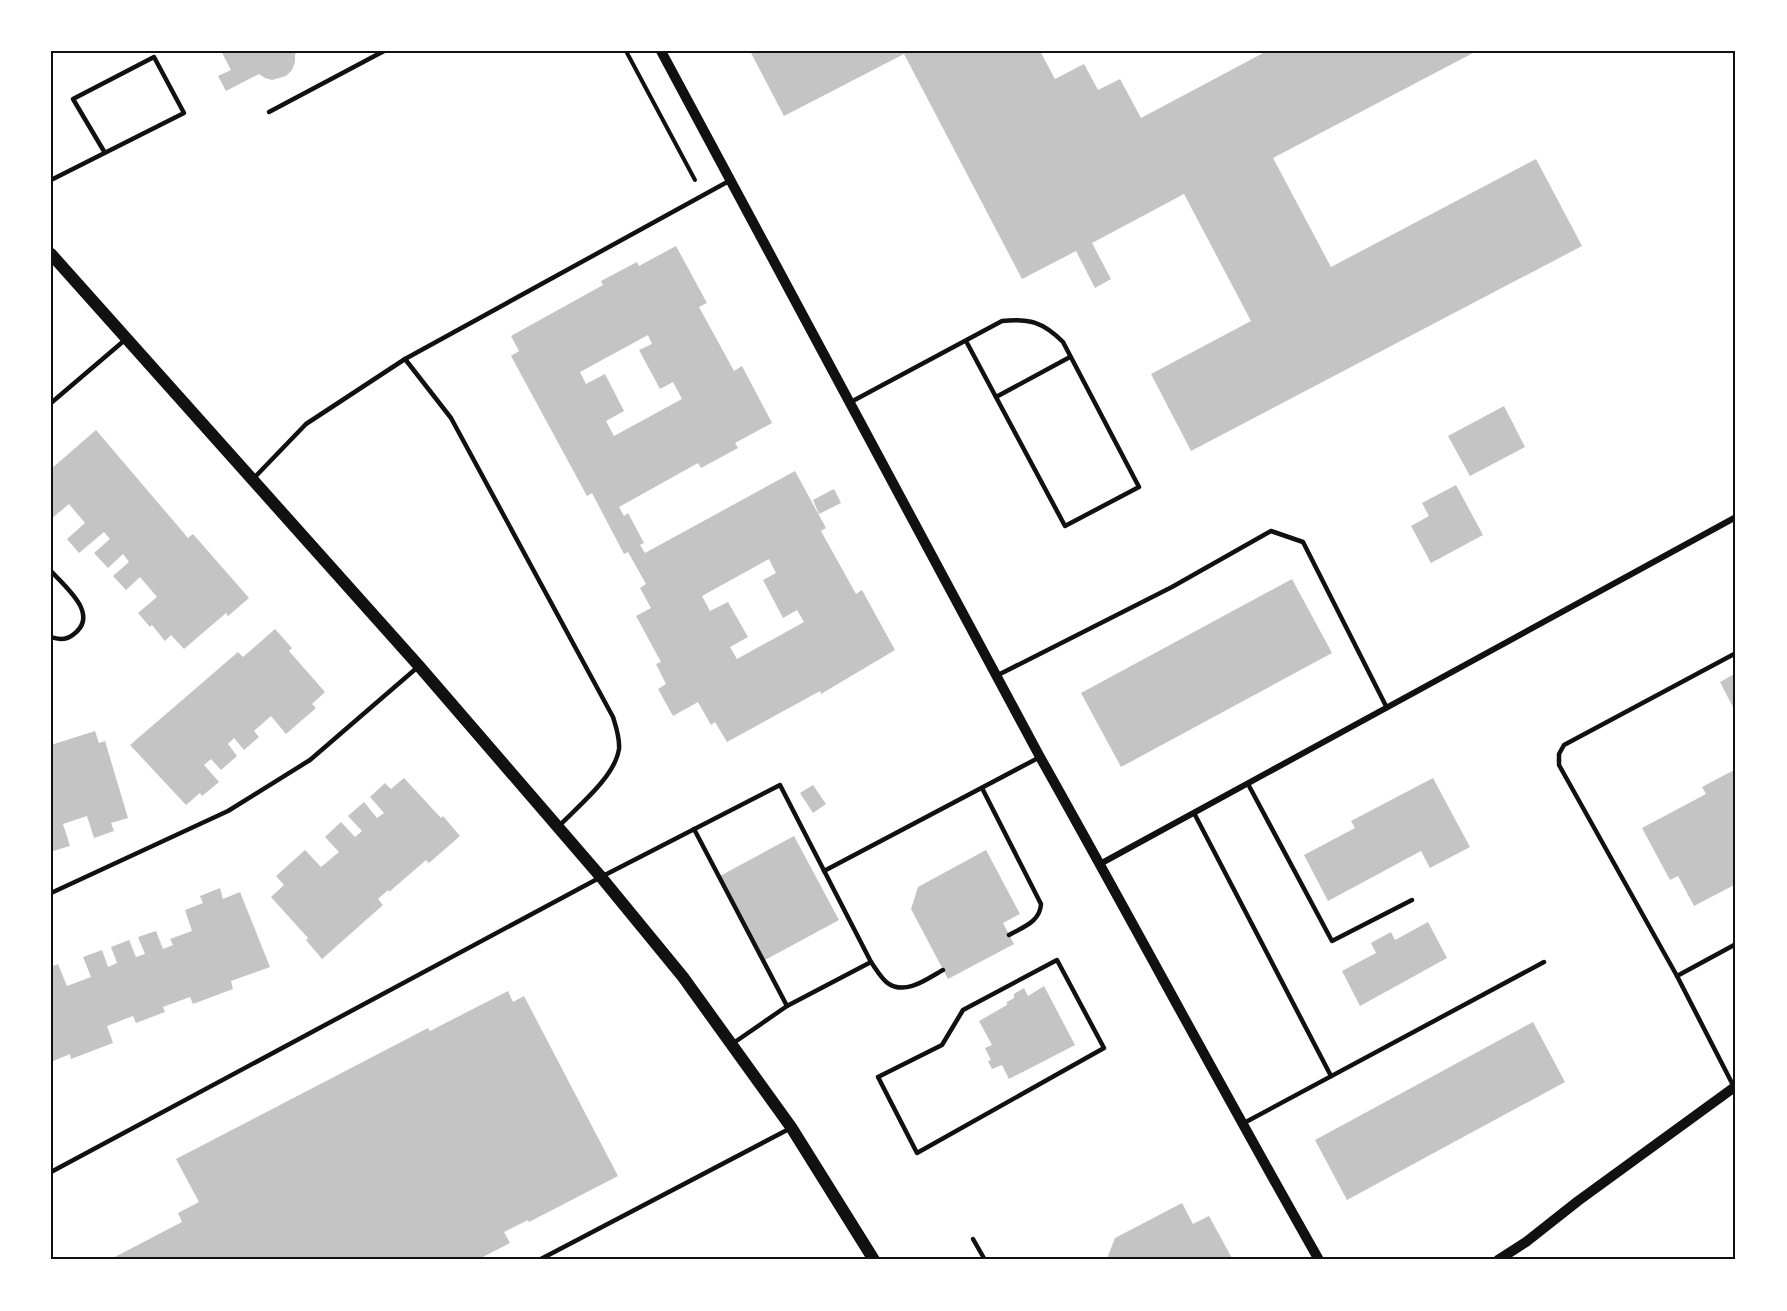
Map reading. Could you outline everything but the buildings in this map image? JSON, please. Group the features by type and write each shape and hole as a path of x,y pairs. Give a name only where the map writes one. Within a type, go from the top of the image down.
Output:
{"main road":[{"path":"51,254 420,666 601,877 683,977 791,1128 874,1260"}],"street":[{"path":"661,51 1040,758 1319,1260"},
{"path":"1100,864 1736,517"},
{"path":"1498,1260 1526,1242 1735,1086"}],"lane":[{"path":"269,112 384,51"},
{"path":"51,180 105,153 184,113 154,57 74,99 105,153"},
{"path":"252,480 306,424 405,359 730,181"},
{"path":"849,403 1002,321 1018,319 1035,322 1050,330 1063,342 1139,486 1065,526 966,341"},
{"path":"51,403 126,339"},
{"path":"996,397 1070,357"},
{"path":"405,359 452,418 613,717 618,733 619,749 614,766 558,827"},
{"path":"996,676 1172,587 1271,531 1303,542 1387,708"},
{"path":"51,571 81,605 83,612 83,620 76,633 61,639 51,637"},
{"path":"1735,1086 1677,976 1559,765 1559,754 1564,745 1736,653"},
{"path":"51,893 228,812 310,760 420,666"},
{"path":"824,871 1040,758"},
{"path":"51,1172 601,877 780,784 871,962 888,984 898,987 916,984 943,970"},
{"path":"1248,784 1332,941 1412,900"},
{"path":"982,788 1041,904 1041,910 1034,920 1009,935"},
{"path":"1194,813 1331,1076"},
{"path":"694,829 787,1006"},
{"path":"1677,976 1736,944"},
{"path":"1057,960 1104,1048 917,1153 878,1077 942,1045 963,1010 1057,960"},
{"path":"732,1044 787,1006 871,962"},
{"path":"1242,1124 1544,962"},
{"path":"539,1260 791,1128"},
{"path":"974,1239 985,1260"}],"path":[{"path":"626,51 696,182"}]}
